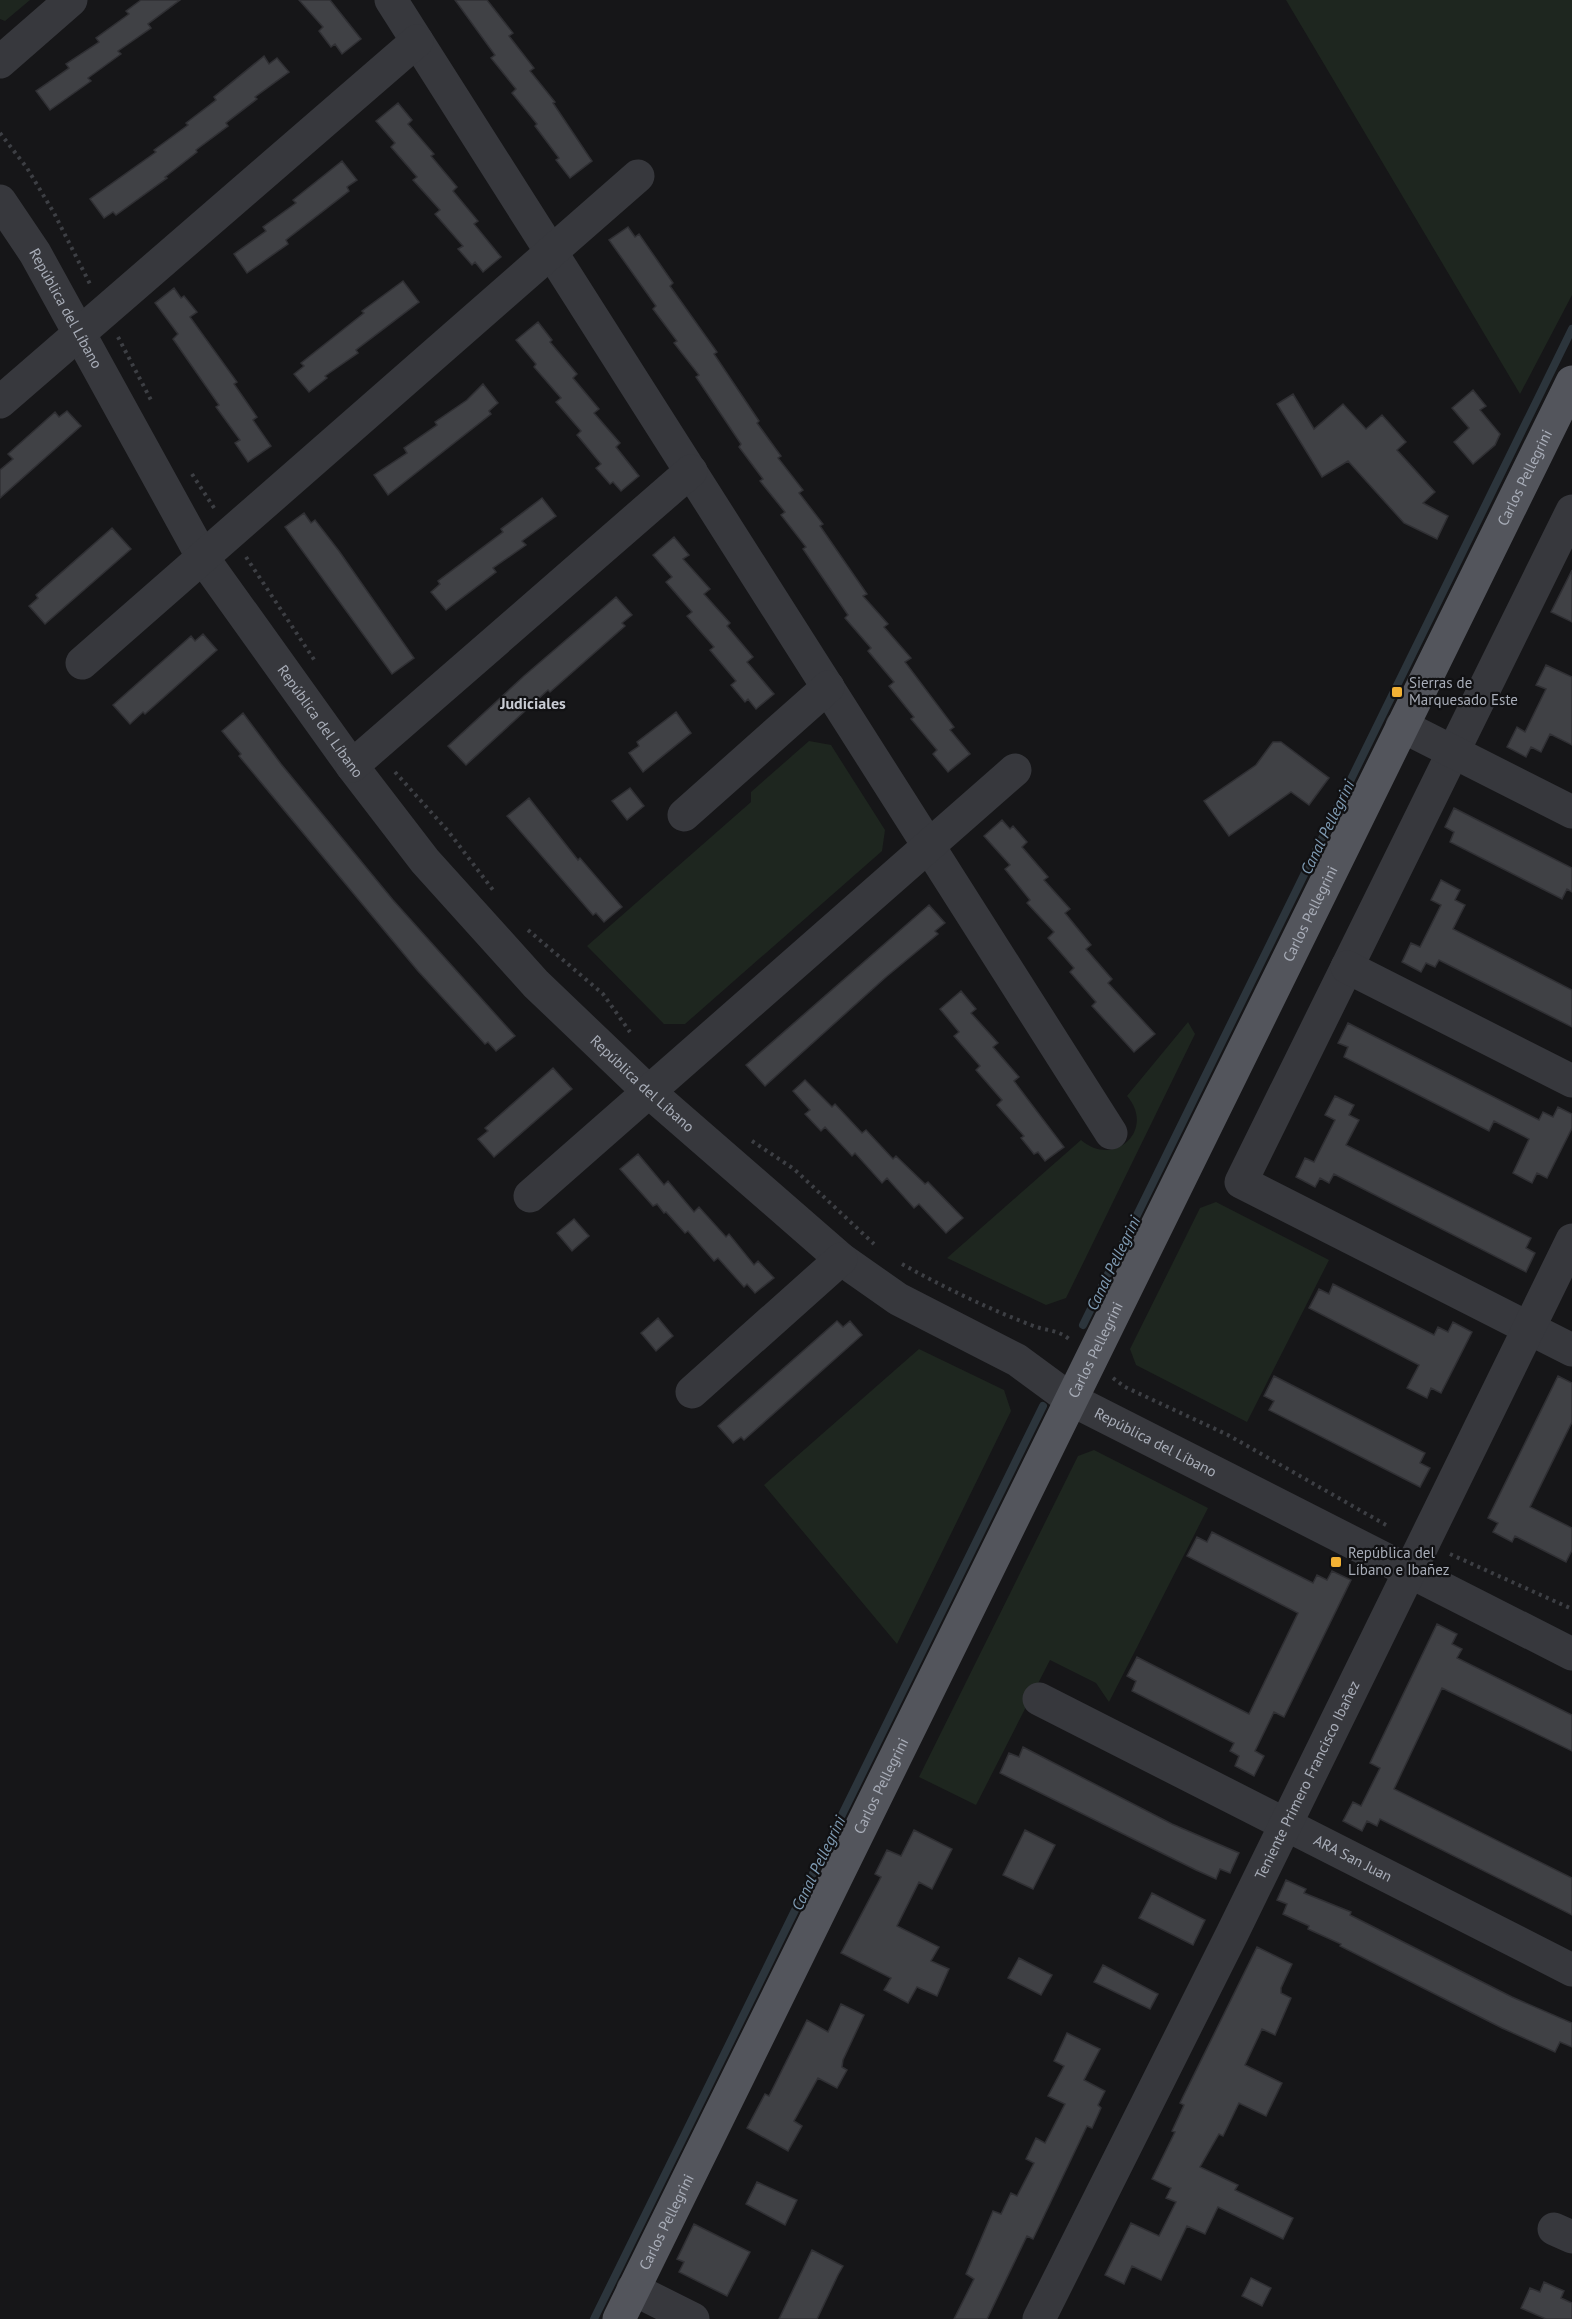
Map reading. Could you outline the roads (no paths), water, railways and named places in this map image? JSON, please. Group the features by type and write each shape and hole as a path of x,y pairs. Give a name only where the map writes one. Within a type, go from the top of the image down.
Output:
{"main road":[{"name":"Carlos Pellegrini","path":"619,2319 1090,1356 1572,382"}],"street":[{"path":"0,62 71,0"},
{"path":"391,0 550,253 1112,1132"},
{"path":"0,402 417,41"},
{"path":"82,663 638,176"},
{"name":"República del Líbano","path":"0,201 35,253 91,323 202,558 364,756 425,861 528,975 648,1091 841,1259 898,1299 1017,1360 1070,1399 1417,1558 1572,1654"},
{"path":"364,756 691,471"},
{"path":"1568,530 1453,752 1241,1182 1572,1350"},
{"path":"684,815 828,687"},
{"path":"1402,726 1572,812"},
{"path":"530,1196 1015,770"},
{"path":"1347,967 1572,1081"},
{"name":"Teniente Primero Francisco Ibañez","path":"1039,2319 1286,1825 1572,1240"},
{"path":"692,1392 841,1259"},
{"name":"ARA San Juan","path":"1039,1699 1572,1970"},
{"path":"633,2289 693,2319"}],"waterway":[{"name":"Canal Pellegrini","path":"1083,1325 1572,329"},
{"name":"Canal Pellegrini","path":"594,2319 1043,1406"}],"place":[{"name":"Sierras de Marquesado Este","path":"1397,692"},
{"name":"República del Líbano e Ibañez","path":"1336,1562"}],"district":[{"name":"Judiciales","path":"533,703"}]}
